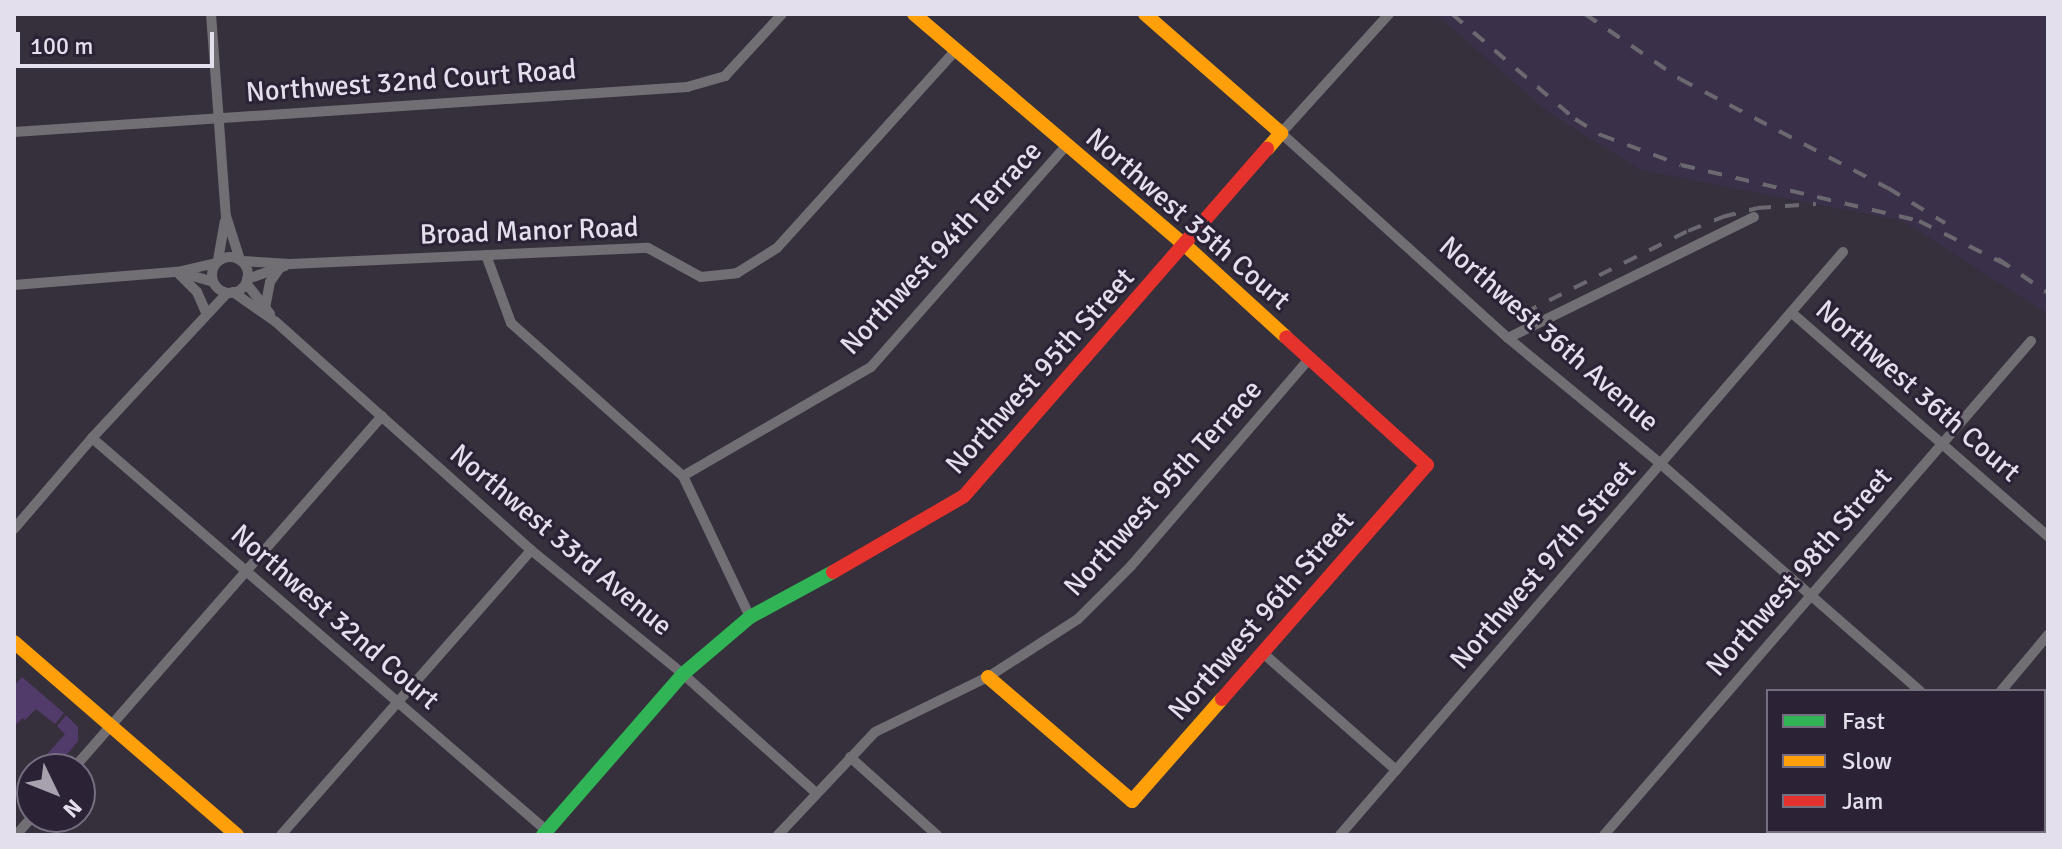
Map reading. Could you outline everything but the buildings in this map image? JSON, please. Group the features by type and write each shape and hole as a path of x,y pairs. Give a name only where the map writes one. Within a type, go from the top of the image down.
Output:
{"street":[{"path":"14,529 206,312 246,281 247,271 226,216 216,118 211,14"},
{"name":"Northwest 32nd Court Road","path":"14,132 687,87 725,76 782,14"},
{"name":"Northwest 35th Court","path":"914,14 1186,246 1427,465"},
{"name":"Northwest 36th Avenue","path":"1145,14 1508,338 1662,465 1918,689"},
{"name":"Northwest 95th Street","path":"545,833 683,674 750,617 928,520 964,496 1389,14"},
{"name":"Broad Manor Road","path":"241,260 285,266 648,248 701,277 737,273 777,248 955,51"},
{"name":"Northwest 94th Terrace","path":"683,476 871,367 1066,146"},
{"path":"206,312 226,216"},
{"path":"1508,338 1754,217"},
{"name":"Northwest 97th Street","path":"1340,835 1843,252"},
{"path":"486,255 511,323 683,476 750,617"},
{"path":"14,285 177,272 230,256 241,260"},
{"path":"265,308 270,282 285,266"},
{"name":"Broad Manor Road","path":"246,281 285,266"},
{"path":"177,272 230,292"},
{"path":"177,272 197,292 206,312"},
{"name":"Northwest 33rd Avenue","path":"246,281 276,322"},
{"name":"Northwest 33rd Avenue","path":"230,292 276,322 531,550 683,674 816,793"},
{"name":"Northwest 36th Court","path":"1792,313 2048,536"},
{"name":"Northwest 98th Street","path":"1604,835 2031,341"},
{"name":"Northwest 95th Terrace","path":"778,835 875,732 988,677 1089,609 1131,566 1309,359"},
{"path":"87,753 382,416"},
{"name":"Northwest 32nd Court","path":"92,438 545,833"},
{"name":"Northwest 96th Street","path":"988,677 1132,801 1427,465"},
{"path":"281,835 531,550"},
{"path":"2003,689 2048,635"},
{"path":"14,642 237,835"},
{"path":"1264,654 1396,770"},
{"path":"850,757 937,835"}],"shaded area":[{"path":"1436,14 2048,14 2048,314 1903,221 1641,170 1548,112"},
{"path":"22,677 64,713 55,724 36,709 25,720 22,718 17,724 14,721 14,686"},
{"path":"66,715 78,727 78,741 68,753 48,753 65,734 57,726"}],"railway":[{"path":"1452,14 1575,119 1601,135 1681,165 1919,221 2007,265"},
{"path":"1585,14 1680,79 1888,188 1945,223"},
{"path":"1524,313 1722,217 1757,208 1816,204"},
{"path":"1998,259 2048,293"}],"traffic: fast":[{"path":"543,835 683,674 750,617 833,572"}],"traffic: slow":[{"path":"914,14 1186,246 1286,337"},
{"path":"1145,14 1281,133 1267,149"},
{"path":"14,642 237,835"},
{"path":"988,677 1132,801 1222,699"}],"traffic: jam":[{"path":"833,572 964,496 1267,149"},
{"path":"1222,699 1427,465 1286,337"}]}
